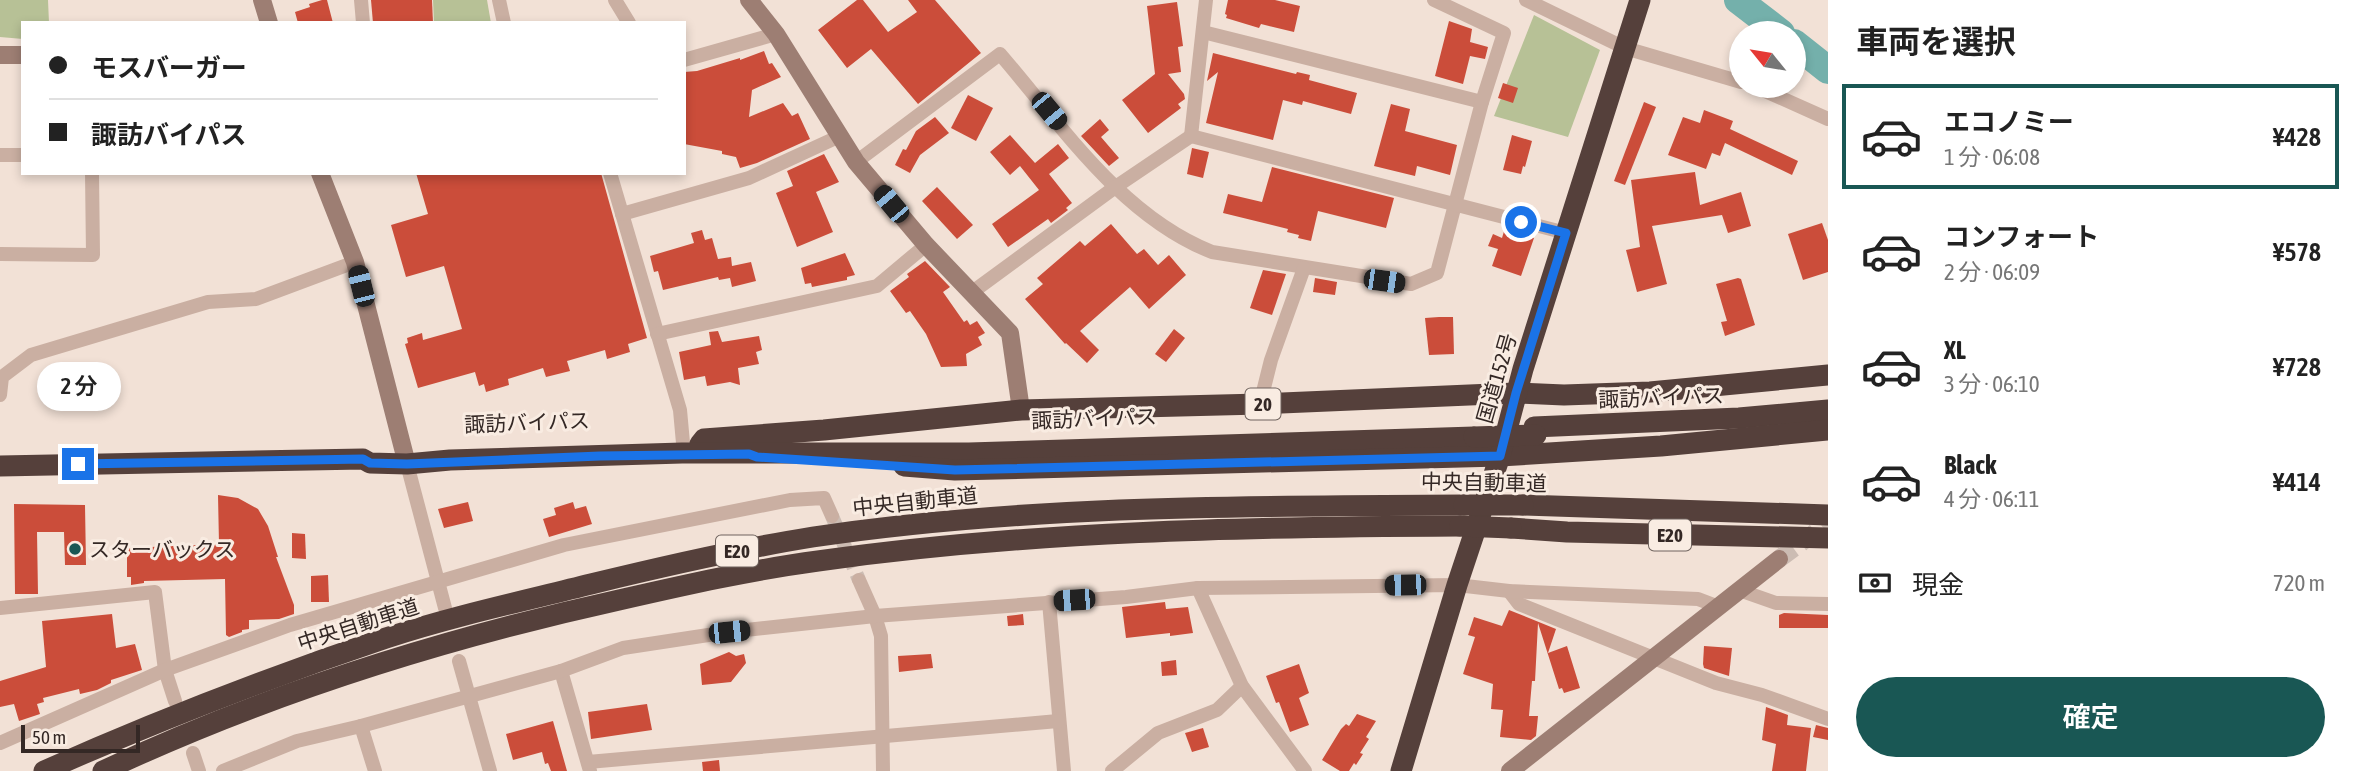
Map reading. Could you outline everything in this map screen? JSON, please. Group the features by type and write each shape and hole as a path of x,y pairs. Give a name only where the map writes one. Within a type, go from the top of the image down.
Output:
{"highway":[{"name":"国道152号","path":"1401,771 1640,0"},
{"name":"20","path":"692,444 704,439 1021,410 1260,404 1516,393 1564,395 1650,392 1828,375"},
{"name":"諏訪バイパス","path":"0,466 363,459 370,463 542,445 970,447 1475,433 1739,418 1828,410"},
{"name":"諏訪バイパス","path":"1535,431 1675,431 1828,418"},
{"name":"20","path":"749,454 757,457 955,470 1500,456 1661,446 1828,430"},
{"name":"諏訪バイパス","path":"405,458 969,453 1475,433"},
{"name":"中央自動車道","path":"105,771 257,706 397,657 532,619 694,583 816,561 1009,540 1462,516 1523,505 1828,515"},
{"name":"中央自動車道","path":"44,771 115,739 256,684 389,637 692,559 813,537 907,525 1091,510 1245,506 1462,516 1511,528 1567,532 1828,538"}],"street":[{"path":"262,0 268,21"},
{"path":"361,0 363,21"},
{"path":"499,0 504,21"},
{"path":"615,0 628,21"},
{"path":"750,0 776,34 856,162 926,245 1010,333 1021,410"},
{"path":"1191,136 1206,0"},
{"path":"856,162 1000,54 1114,188 1148,217 1184,241 1212,252 1411,284 1437,273 1482,102 1504,33 1434,0"},
{"path":"1526,0 1626,43 1729,78"},
{"path":"1203,32 1482,102"},
{"path":"686,59 776,34"},
{"path":"0,55 21,55"},
{"path":"1781,98 1828,119"},
{"path":"622,214 749,178 840,136"},
{"path":"971,293 1114,188 1191,136 1453,206 1566,233"},
{"path":"0,155 21,155"},
{"path":"0,254 93,255 92,175"},
{"path":"321,175 355,262 445,608"},
{"path":"611,175 692,444"},
{"path":"657,334 877,286 926,245"},
{"path":"0,395 2,377 31,355 208,302 256,299 355,262"},
{"path":"1260,404 1271,359 1304,268"},
{"path":"0,743 165,670 290,625 564,545 790,500 824,498 832,516"},
{"path":"1510,771 1779,559"},
{"path":"859,580 881,636 883,771"},
{"path":"223,771 247,767 297,741 561,671 623,648 729,632 875,616 1126,597 1198,588 1457,584 1509,591 1698,598 1719,607"},
{"path":"1198,588 1242,686 1305,771"},
{"path":"1739,590 1776,603 1828,604"},
{"path":"1509,591 1519,604 1716,683 1762,695 1828,719"},
{"path":"0,608 155,592 165,670 175,701"},
{"path":"1049,602 1064,771"},
{"path":"459,661 490,771"},
{"path":"561,671 589,767 883,735 1058,720"},
{"path":"1112,771 1158,733 1217,709 1242,686"},
{"path":"361,726 375,771"},
{"path":"193,752 199,771"}],"green space":[{"path":"0,0 48,0 49,21 21,21 21,39 0,37"},
{"path":"433,0 487,0 491,21 434,21"},
{"path":"1534,15 1600,50 1568,137 1494,116"}],"building":[{"path":"327,0 332,21 297,21 295,12 310,7 309,4"},
{"path":"371,0 432,0 433,21 373,21"},
{"path":"857,0 863,0 888,32 917,12 908,0 935,0 981,53 918,104 871,49 847,68 818,30"},
{"path":"1228,0 1275,0 1300,6 1294,32 1261,24 1259,28 1226,18"},
{"path":"1177,2 1183,46 1178,47 1181,72 1168,74 1185,99 1178,104 1181,108 1148,133 1122,100 1155,74 1147,6"},
{"path":"1449,21 1472,29 1470,42 1488,47 1485,59 1470,56 1463,84 1435,76"},
{"path":"764,51 769,64 772,63 781,77 752,90 749,117 783,103 792,116 798,113 810,139 740,168 736,157 722,154 722,151 686,144 686,72 740,60"},
{"path":"1213,53 1296,74 1310,75 1309,80 1357,93 1351,114 1303,101 1302,105 1283,100 1273,140 1206,123 1218,72 1207,81"},
{"path":"1503,83 1518,88 1513,103 1498,98"},
{"path":"968,95 993,108 976,141 951,128"},
{"path":"1644,102 1656,107 1625,185 1614,181"},
{"path":"1391,104 1410,109 1405,131 1457,145 1450,175 1417,166 1415,176 1374,166"},
{"path":"1704,110 1733,121 1730,129 1798,161 1792,175 1725,143 1720,156 1712,153 1706,169 1668,155 1683,117 1700,123"},
{"path":"935,117 949,133 920,155 910,173 895,165 916,131"},
{"path":"1100,119 1109,130 1101,137 1119,158 1109,166 1081,136"},
{"path":"1010,135 1035,163 1058,144 1069,158 1049,174 1072,203 1066,208 1068,210 1051,223 1048,219 1008,247 992,224 1039,190 1020,166 1010,175 990,152"},
{"path":"1512,135 1532,141 1521,174 1503,170"},
{"path":"1192,148 1209,152 1203,178 1187,174"},
{"path":"824,154 839,182 816,192 833,232 797,247 776,193 793,186 787,171"},
{"path":"1272,167 1394,198 1386,228 1318,211 1311,241 1298,238 1299,235 1287,232 1288,229 1223,213 1228,194 1262,202"},
{"path":"1695,172 1700,205 1741,192 1751,226 1728,233 1722,215 1652,226 1667,284 1637,292 1626,250 1640,247 1631,180"},
{"path":"417,175 602,175 647,338 628,344 630,352 607,359 605,350 567,361 570,371 546,377 543,368 508,379 509,385 486,392 484,384 479,386 475,372 418,388 405,344 408,343 407,338 422,333 423,340 462,329 444,266 406,277 391,225 428,214"},
{"path":"937,187 973,225 957,239 922,201"},
{"path":"1822,223 1828,240 1828,272 1803,280 1788,234"},
{"path":"1111,224 1137,254 1144,249 1158,265 1169,255 1186,275 1149,309 1130,287 1080,331 1099,350 1087,363 1065,344 1025,299 1043,284 1037,278 1080,241 1085,246"},
{"path":"1505,228 1534,238 1521,276 1492,266 1498,249 1488,246 1493,234 1502,238"},
{"path":"702,230 705,240 712,238 718,259 731,257 732,266 751,262 756,281 732,287 730,278 719,280 718,277 663,290 658,271 654,272 650,256 694,243 691,233"},
{"path":"845,253 855,275 847,277 847,280 812,287 811,283 805,284 801,268"},
{"path":"925,261 950,287 943,292 964,322 967,320 970,325 977,321 985,333 978,337 982,345 966,354 967,366 941,367 926,334 910,311 906,313 890,291"},
{"path":"1263,270 1286,274 1272,315 1250,308"},
{"path":"1315,278 1337,282 1335,295 1313,292"},
{"path":"1741,279 1755,325 1725,336 1721,322 1727,321 1716,284"},
{"path":"1453,317 1454,354 1429,355 1425,318"},
{"path":"1174,329 1185,338 1166,362 1155,354"},
{"path":"718,331 722,342 759,336 762,350 756,352 759,364 738,368 740,385 730,382 707,386 705,376 684,380 679,352 711,345 709,332"},
{"path":"218,495 238,498 258,509 268,526 294,605 294,614 279,619 249,620 249,629 229,637 226,635 225,579 144,581 131,585 131,577 127,577 127,548 219,544"},
{"path":"468,502 473,521 444,528 438,509"},
{"path":"573,502 575,509 586,506 592,524 549,537 543,519 556,515 554,508"},
{"path":"14,504 85,505 86,565 65,565 64,532 37,532 38,594 15,594"},
{"path":"292,533 305,534 306,559 292,558"},
{"path":"328,575 329,602 311,602 311,576"},
{"path":"1165,602 1166,609 1188,607 1193,633 1126,638 1122,607"},
{"path":"1509,610 1556,629 1548,653 1567,646 1580,688 1564,693 1562,688 1559,689 1538,623 1535,681 1532,681 1529,716 1538,716 1536,736 1531,740 1500,737 1503,710 1491,709 1493,684 1463,674 1475,637 1468,635 1474,617 1502,626"},
{"path":"112,614 116,648 135,644 142,670 111,680 111,683 97,690 80,694 79,689 43,698 44,702 37,704 40,714 19,721 14,704 0,707 0,681 46,667 42,621"},
{"path":"1023,614 1024,625 1008,626 1007,616"},
{"path":"1779,615 1828,615 1828,628 1779,628"},
{"path":"1704,646 1732,648 1729,676 1704,668"},
{"path":"729,652 736,656 744,654 746,663 731,682 702,685 700,664"},
{"path":"931,654 933,668 899,672 898,656"},
{"path":"1176,660 1177,675 1162,676 1161,662"},
{"path":"1299,664 1309,693 1299,698 1309,725 1290,732 1266,676"},
{"path":"647,704 652,730 591,739 588,712"},
{"path":"1766,707 1788,715 1787,725 1811,728 1806,771 1772,771 1776,744 1762,740"},
{"path":"1357,714 1376,721 1366,737 1369,739 1356,765 1354,763 1349,771 1340,771 1322,760 1341,729 1346,724 1349,726"},
{"path":"553,721 567,771 551,771 548,763 545,764 542,752 513,760 506,734"},
{"path":"1816,725 1828,728 1828,740 1813,737"},
{"path":"1203,728 1209,747 1192,752 1185,733"},
{"path":"719,760 720,771 703,771 702,762"}],"waterway":[{"path":"1738,0 1765,21"},
{"path":"1806,53 1828,70"}],"tunnel":[{"path":"832,516 859,580"},
{"path":"1779,559 1828,523"}],"place":[{"name":"スターバックス","path":"75,549"}],"route":[{"path":"78,464 363,459 370,463 407,464 450,460 724,453 955,470 1500,456 1516,393 1566,233 1521,222"}]}
